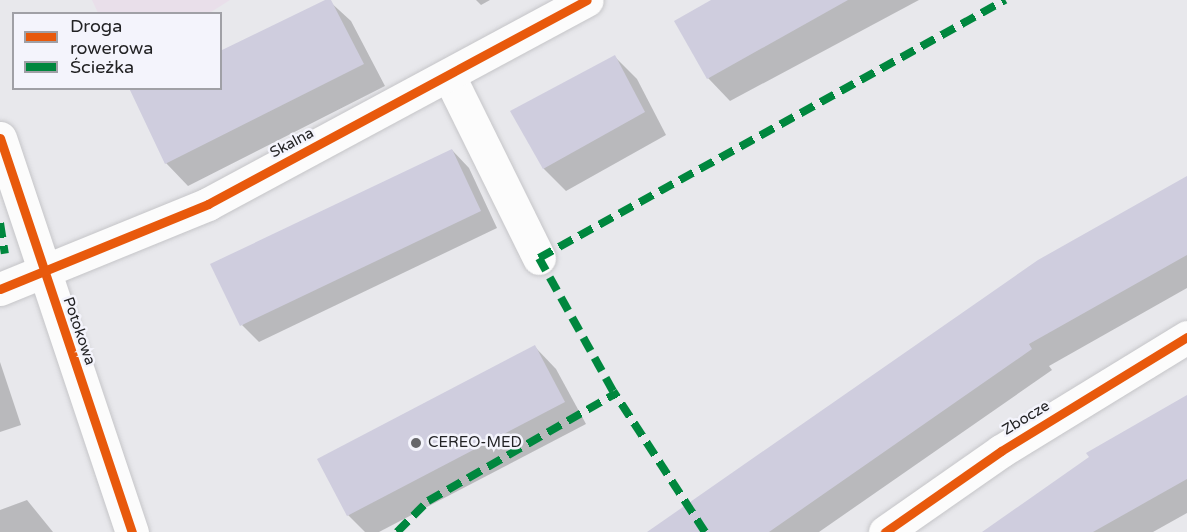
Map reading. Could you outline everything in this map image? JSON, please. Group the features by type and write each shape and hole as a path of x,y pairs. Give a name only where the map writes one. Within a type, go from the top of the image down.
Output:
{"street":[{"name":"Skalna","path":"0,289 44,275 208,204 587,0"},
{"path":"449,76 539,258"},
{"name":"Potokowa","path":"0,138 44,275 132,532"},
{"name":"Zbocze","path":"885,532 1001,451 1187,338"}],"shaded area":[{"path":"92,0 230,0 211,12 98,12"}],"building":[{"path":"325,0 331,0 364,64 165,164 130,90 222,90 222,50"},
{"path":"711,0 848,0 707,79 674,21"},
{"path":"615,55 645,112 543,169 510,111"},
{"path":"452,149 481,211 240,326 210,264"},
{"path":"1187,176 1187,255 1029,344 1032,349 769,532 647,532 1038,260"},
{"name":"CEREO-MED","path":"535,345 565,402 347,516 317,459"},
{"path":"1187,395 1187,479 1093,532 982,532 1089,457 1086,453"}],"marked path":[{"path":"705,532 613,391 539,258 1005,0"},
{"path":"0,223 5,254"},
{"path":"397,532 428,501 615,394"}],"cycle path":[{"path":"0,289 208,204 587,0"},
{"path":"0,138 132,532"},
{"path":"885,532 1001,451 1187,337"}],"place":[{"name":"CEREO-MED","path":"416,443"}]}
